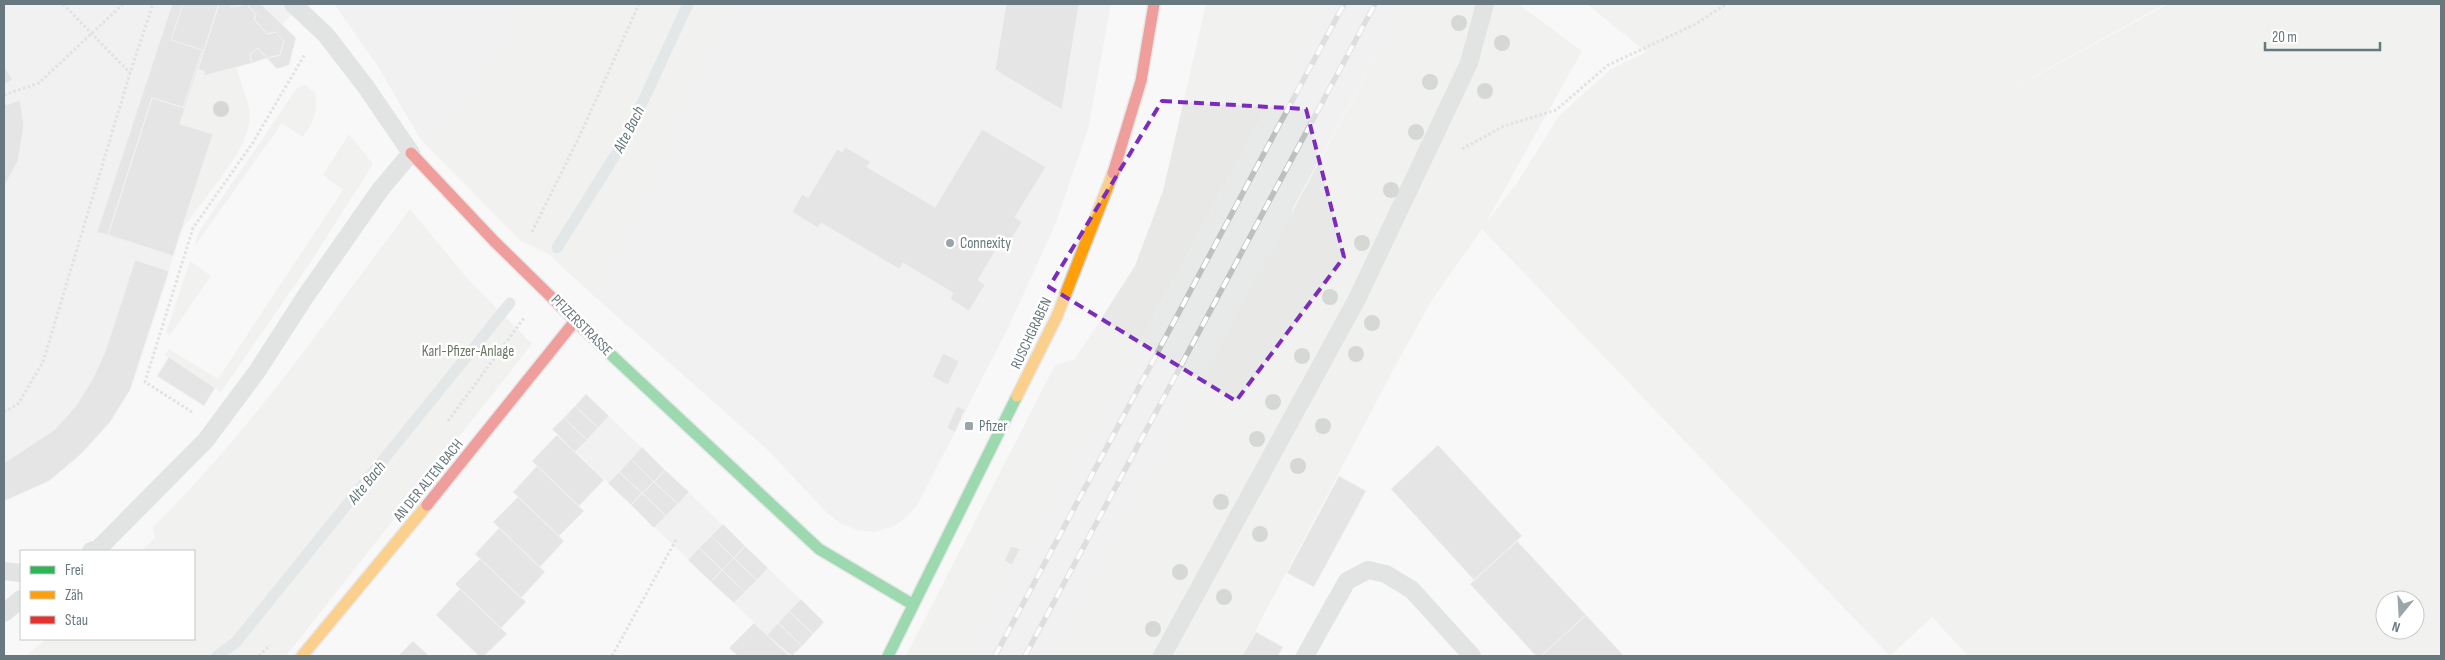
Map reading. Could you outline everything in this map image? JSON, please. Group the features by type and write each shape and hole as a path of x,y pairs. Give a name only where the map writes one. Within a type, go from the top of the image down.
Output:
{"street":[{"name":"RUSCHGRABEN","path":"888,656 912,604 1057,316 1118,154 1141,81 1154,4"},
{"name":"PFIZERSTRASSE","path":"411,153 576,321 819,548 912,604"},
{"name":"AN DER ALTEN BACH","path":"302,656 405,533 576,321"}],"lane":[{"name":"PFIZERSTRASSE","path":"293,4 326,35 411,153"},
{"path":"1162,656 1358,299 1469,63 1485,4"},
{"path":"94,550 98,549 206,440 258,370 380,190 411,153"},
{"path":"1306,656 1347,581 1368,570 1386,574 1412,590 1472,656"},
{"path":"4,571 20,573"},
{"path":"4,613 20,600"}],"path":[{"path":"63,4 130,73"},
{"path":"4,95 39,83 123,4"},
{"path":"4,412 18,404 44,362 130,73 153,4"},
{"path":"517,263 581,133 639,4"},
{"path":"1460,151 1504,126 1556,110 1608,65 1694,25 1726,4"},
{"path":"216,427 146,382 193,228 252,144 302,56 326,35"},
{"path":"612,656 677,538"}],"highlighted area":[{"path":"1162,101 1306,109 1344,257 1236,401 1049,287"}],"shaded area":[{"path":"4,4 303,4 258,48 203,76 204,71 198,70 213,134 130,390 110,422 81,454 49,481 4,501"},
{"path":"334,4 525,4 494,62 462,109 421,140 377,65"},
{"path":"733,4 1111,4 1088,129 1055,225 1009,326 918,504 907,517 892,527 874,532 857,530 840,523 826,512 771,453 594,296"},
{"path":"1323,4 1404,4 1293,208 1271,276 1254,285 1089,590 1069,656 938,656 1058,421 1117,386"},
{"path":"586,394 824,622 792,656 789,656 552,429"}],"green space":[{"path":"525,4 733,4 594,296 547,253 521,241 421,140 462,109 494,62"},
{"path":"1206,4 1323,4 1117,386 966,656 906,656 1055,365 1075,359 1135,266 1163,191"},
{"path":"1404,4 1518,4 1582,51 1485,224 1517,183 1558,117 1611,69 1646,52 1587,4 2165,4 1937,130 2168,4 2441,4 2441,656 1968,656 1932,617 1890,656 1482,229 1432,300 1242,656 1053,656"},
{"path":"236,67 249,109 250,116 246,135 240,149 222,177 183,228 213,135 180,124 198,69 205,72 204,76"},
{"path":"304,85 315,92 316,110 303,137 282,123 195,246 198,233 297,88"},
{"path":"349,134 373,164 312,260 221,392 164,355 169,349 218,379 343,190 323,175"},
{"name":"Karl-Pfizer-Anlage","path":"410,209 467,278 532,344 286,656 26,656 45,640 195,640 195,550 142,550 155,538 153,527 223,453 318,332"},
{"path":"190,261 211,276 170,335 166,333"}],"building":[{"path":"172,4 219,4 185,108 152,98 108,235 97,232"},
{"path":"183,4 219,4 185,108 183,108 202,50 171,40"},
{"path":"219,4 228,4 231,7 247,4 256,15 254,19 267,34 275,32 284,41 280,55 267,58 258,48 250,54 252,63 203,76 205,72 198,69"},
{"path":"228,4 247,4 231,7"},
{"path":"247,4 261,4 296,38 289,65 277,69 267,58 280,55 284,41 275,32 267,34 254,19 256,15"},
{"path":"1006,4 1079,4 1062,110 995,70"},
{"path":"258,48 267,58 252,63 250,54"},
{"path":"4,66 13,80 4,84"},
{"path":"4,98 6,105 20,100 24,125 18,161 4,187"},
{"path":"152,98 185,108 180,124 213,134 173,256 108,235"},
{"path":"982,129 1046,167 1015,217 1022,222 1005,249 999,245 978,280 985,285 969,311 950,299 953,293 903,263 899,269 821,223 818,228 792,212 802,194 808,198 837,149 842,152 845,147 871,162 867,167 935,207"},
{"path":"135,260 169,271 130,390 110,422 81,454 49,481 4,501 4,463 54,430 76,406 92,380 105,352"},
{"path":"943,353 959,361 948,385 932,377"},
{"path":"169,357 215,388 204,406 157,376"},
{"path":"586,394 609,416 598,428 575,406"},
{"path":"575,406 598,428 587,440 564,418"},
{"path":"957,406 965,410 955,432 947,428"},
{"path":"564,418 587,440 575,452 552,429"},
{"path":"557,435 604,480 579,506 532,461"},
{"path":"1438,445 1522,536 1474,580 1391,489"},
{"path":"642,447 665,470 654,482 631,459"},
{"path":"631,459 654,482 642,493 619,472"},
{"path":"537,466 584,511 559,536 513,492"},
{"path":"665,470 689,492 678,504 654,482"},
{"path":"619,472 642,493 631,505 608,483"},
{"path":"1339,476 1366,491 1314,587 1287,573"},
{"path":"654,482 678,504 666,516 642,493"},
{"path":"642,493 666,516 654,528 631,505"},
{"path":"518,497 564,541 540,567 493,522"},
{"path":"723,524 745,546 734,558 711,536"},
{"path":"499,528 545,572 521,598 475,554"},
{"path":"711,536 734,558 722,570 699,548"},
{"path":"1517,541 1586,615 1541,656 1536,656 1470,584"},
{"path":"745,546 768,568 757,580 734,558"},
{"path":"1011,546 1020,549 1012,565 1004,561"},
{"path":"699,548 722,570 711,582 688,560"},
{"path":"734,558 757,580 745,592 722,570"},
{"path":"480,559 526,602 501,628 455,584"},
{"path":"722,570 745,592 734,603 711,582"},
{"path":"460,589 507,634 484,656 479,656 436,615"},
{"path":"801,599 824,622 813,634 789,611"},
{"path":"789,611 813,634 802,646 778,623"},
{"path":"1586,615 1624,656 1541,656"},
{"path":"754,623 789,656 738,656 729,648"},
{"path":"778,623 802,646 792,656 767,635"},
{"path":"1256,632 1283,647 1278,656 1242,656"},
{"path":"413,641 429,656 398,656"}],"waterway":[{"name":"Alte Bach","path":"557,248 626,138 688,4"},
{"name":"Alte Bach","path":"217,656 236,642 510,303"}],"railway":[{"path":"995,656 1344,4"},
{"path":"1025,656 1375,4"}],"traffic: fast":[{"path":"591,336 819,549 912,604"},
{"path":"888,656 1017,396"}],"traffic: slow":[{"path":"1017,396 1057,316 1113,173"},
{"path":"302,656 427,505"}],"traffic: jam":[{"path":"1113,173 1141,81 1154,4"},
{"path":"411,153 494,241 591,336"},
{"path":"427,505 575,321"}],"place":[{"name":"Connexity","path":"950,243"},
{"name":"Pfizer","path":"969,426"}]}
